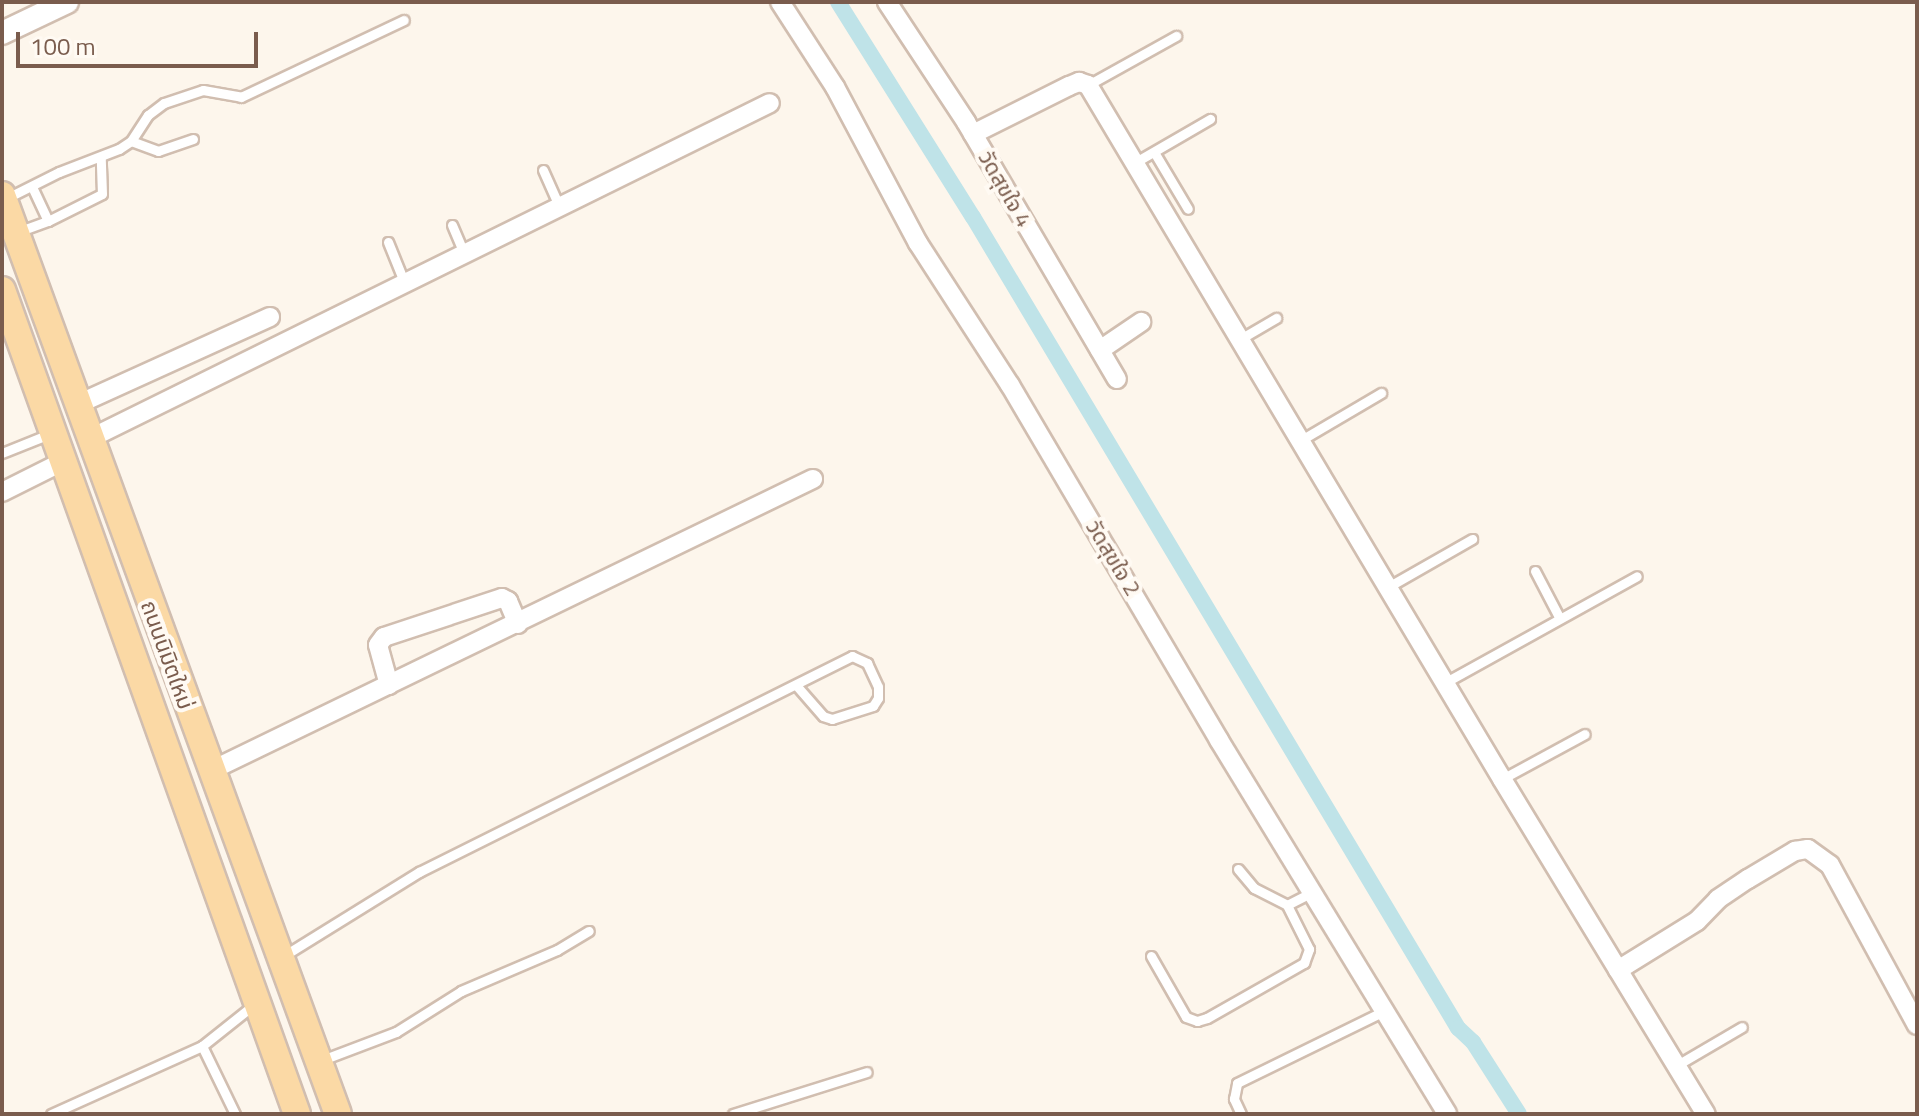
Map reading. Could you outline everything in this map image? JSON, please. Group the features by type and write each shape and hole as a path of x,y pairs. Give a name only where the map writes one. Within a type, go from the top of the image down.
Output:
{"main road":[{"name":"ถนนนิมิตใหม่","path":"3,197 278,959 338,1114"},
{"name":"ถนนนิมิตใหม่","path":"2,290 14,337 52,433 259,1001 297,1114"}],"street":[{"path":"2,33 67,2"},
{"name":"วัดสุขใจ 2","path":"780,2 835,87 918,243 1010,385 1447,1114"},
{"name":"วัดสุขใจ 4","path":"887,2 973,134 1117,379"},
{"path":"973,134 1069,86 1079,82 1088,85 1502,779 1706,1114"},
{"path":"89,439 770,103"},
{"path":"76,405 270,317"},
{"path":"1100,350 1141,322"},
{"path":"2,492 62,462"},
{"path":"210,771 813,479"},
{"path":"389,685 378,645 384,637 502,598 508,601 518,624"},
{"path":"1618,970 1697,921 1718,899 1748,879 1795,851 1808,849 1830,865 1917,1025"}],"lane":[{"path":"3,197 76,164 101,157 131,141 148,115 164,103 203,90 241,97 404,20"},
{"path":"1088,85 1176,36"},
{"path":"1134,163 1210,119"},
{"path":"131,141 158,151 193,139"},
{"path":"1154,152 1188,209"},
{"path":"15,232 48,221 102,194 101,157"},
{"path":"543,170 559,206"},
{"path":"32,186 48,221"},
{"path":"452,225 465,255"},
{"path":"388,242 405,284"},
{"path":"1240,339 1276,318"},
{"path":"1301,440 1381,393"},
{"path":"2,453 52,433"},
{"path":"1388,587 1472,539"},
{"path":"1535,571 1559,617"},
{"path":"1446,682 1637,576"},
{"path":"278,959 419,872 852,656 860,657 867,663 878,687 878,698 873,706 832,719 823,716 796,685"},
{"path":"1502,779 1585,734"},
{"path":"1151,956 1186,1017 1197,1021 1304,963 1309,949 1287,905 1254,888 1238,869"},
{"path":"1287,905 1312,892"},
{"path":"318,1061 396,1032 461,991 557,950 589,931"},
{"path":"51,1114 202,1046 259,1001"},
{"path":"1241,1114 1234,1099 1237,1083 1384,1011"},
{"path":"1677,1065 1742,1027"},
{"path":"202,1046 235,1114"},
{"path":"733,1114 867,1072"}],"waterway":[{"path":"838,2 973,217 1458,1028 1473,1042 1519,1114"}]}
